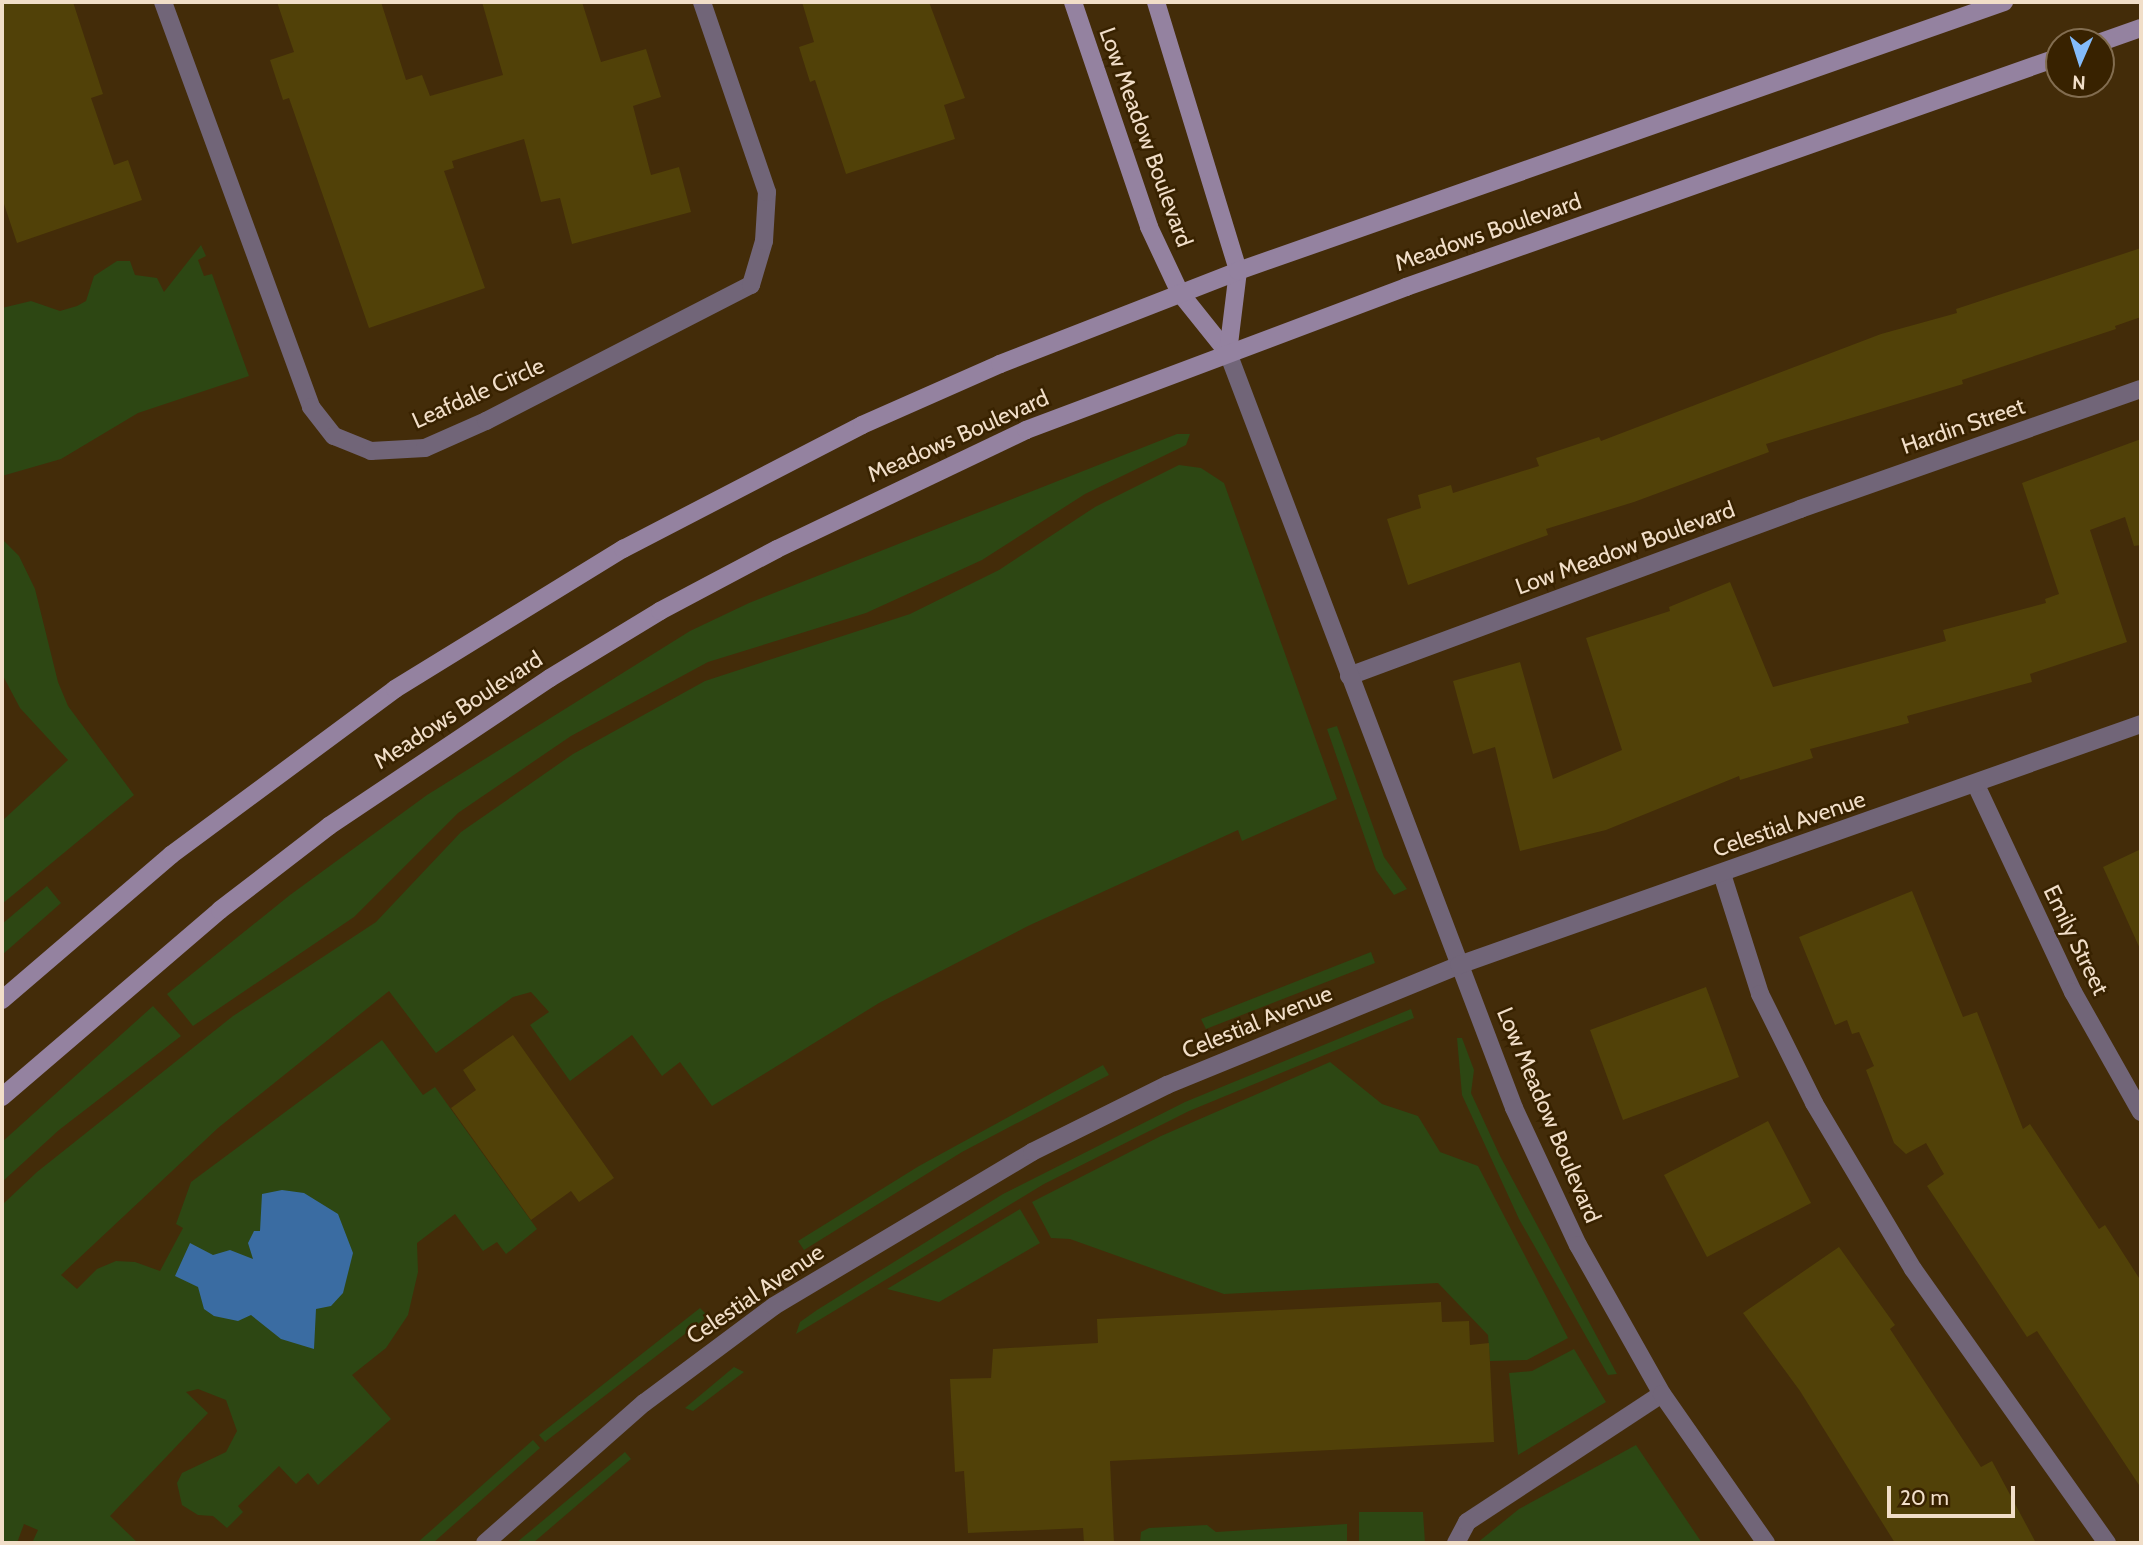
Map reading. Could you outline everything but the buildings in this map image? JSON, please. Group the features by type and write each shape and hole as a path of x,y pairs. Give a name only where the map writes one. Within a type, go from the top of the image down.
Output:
{"main road":[{"name":"Low Meadow Boulevard","path":"1073,2 1149,227 1180,293 1228,353"},
{"name":"Low Meadow Boulevard","path":"1156,2 1238,271 1228,353"},
{"name":"Meadows Boulevard","path":"2,1000 171,855 395,689 509,616 636,542 862,425 1238,271 2004,2"},
{"path":"2115,37 2141,28"},
{"name":"Meadows Boulevard","path":"2,1097 220,910 329,826 435,751 660,611 880,498 1026,430 1228,353 2045,62"}],"street":[{"name":"Leafdale Circle","path":"163,2 311,407 334,436 372,451 425,448 474,427 751,285 764,241 767,192 702,2"},
{"name":"Low Meadow Boulevard","path":"1228,353 1514,1108 1555,1195 1662,1394 1766,1543"},
{"name":"Hardin Street","path":"1800,509 2141,389"},
{"name":"Low Meadow Boulevard","path":"1349,676 1800,509"},
{"name":"Celestial Avenue","path":"485,1543 690,1368 774,1306 1032,1152 1167,1084 1459,965 1976,785 2141,724"},
{"name":"Emily Street","path":"1976,785 2073,992 2141,1112"},
{"path":"1722,874 1760,994 1814,1103 1913,1269 2107,1543"},
{"path":"1456,1543 1467,1522 1662,1394"}],"green space":[{"path":"201,245 206,256 198,260 204,276 212,274 249,376 138,413 61,459 2,476 2,308 31,301 60,311 77,306 86,301 94,276 117,261 130,261 135,275 157,278 164,292"},
{"path":"1177,434 1190,434 1186,445 1085,494 982,560 866,613 708,662 571,736 458,813 354,917 193,1026 167,994 290,895 427,795 690,631 749,603"},
{"path":"1179,465 1201,468 1224,483 1337,799 1242,841 1238,830 1028,926 879,1003 712,1106 680,1062 662,1076 632,1035 570,1081 530,1025 549,1012 531,992 513,997 436,1053 389,991 218,1128 61,1275 77,1289 97,1269 116,1261 135,1262 160,1271 183,1228 176,1224 191,1182 382,1040 423,1095 435,1087 537,1229 506,1254 497,1242 483,1251 455,1214 417,1243 418,1272 408,1315 386,1348 352,1375 391,1419 318,1485 308,1473 296,1484 279,1466 238,1506 243,1512 227,1528 213,1516 198,1515 182,1505 177,1483 182,1473 226,1452 237,1431 226,1400 198,1389 186,1392 208,1413 110,1516 138,1543 32,1543 38,1530 24,1524 17,1543 2,1543 2,1205 37,1172 233,1016 376,922 461,832 573,754 705,681 910,614 999,570 1095,507"},
{"path":"2,539 19,556 35,589 58,682 68,706 134,795 2,904 2,821 68,760 20,708 2,674"},
{"path":"1337,726 1384,857 1407,889 1394,895 1376,870 1327,729"},
{"path":"47,886 61,903 2,955 2,924"},
{"path":"1371,952 1375,963 1206,1029 1201,1019"},
{"path":"153,1006 181,1036 59,1130 2,1182 2,1142"},
{"path":"1411,1009 1414,1018 1189,1111 1044,1184 796,1334 800,1322 817,1310 1003,1194 1185,1102"},
{"path":"1457,1038 1462,1038 1474,1070 1471,1093 1500,1156 1617,1374 1608,1375 1519,1219 1462,1095"},
{"path":"1330,1062 1382,1104 1418,1116 1440,1152 1478,1166 1568,1338 1527,1360 1490,1361 1488,1335 1438,1283 1224,1294 1070,1239 1051,1238 1032,1202 1161,1136"},
{"path":"1103,1065 1109,1075 962,1152 804,1250 798,1241 919,1166"},
{"path":"1020,1209 1040,1243 939,1302 887,1289"},
{"path":"700,1308 706,1314 703,1320 545,1442 539,1435"},
{"path":"1574,1349 1606,1402 1518,1455 1509,1373 1532,1371"},
{"path":"734,1367 744,1372 693,1411 685,1408"},
{"path":"533,1440 540,1448 433,1543 417,1543"},
{"path":"1636,1445 1702,1543 1477,1543 1519,1509"},
{"path":"625,1452 631,1459 533,1543 516,1543"},
{"path":"1359,1512 1423,1512 1425,1543 1359,1543"},
{"path":"1347,1524 1347,1543 1140,1543 1141,1532 1149,1528 1207,1525 1216,1532"}],"water":[{"path":"282,1190 304,1193 338,1214 353,1253 343,1293 331,1306 316,1309 314,1349 281,1339 251,1315 238,1321 214,1316 204,1309 198,1287 175,1276 190,1243 213,1255 230,1250 253,1259 248,1243 254,1231 260,1231 262,1194"}]}
